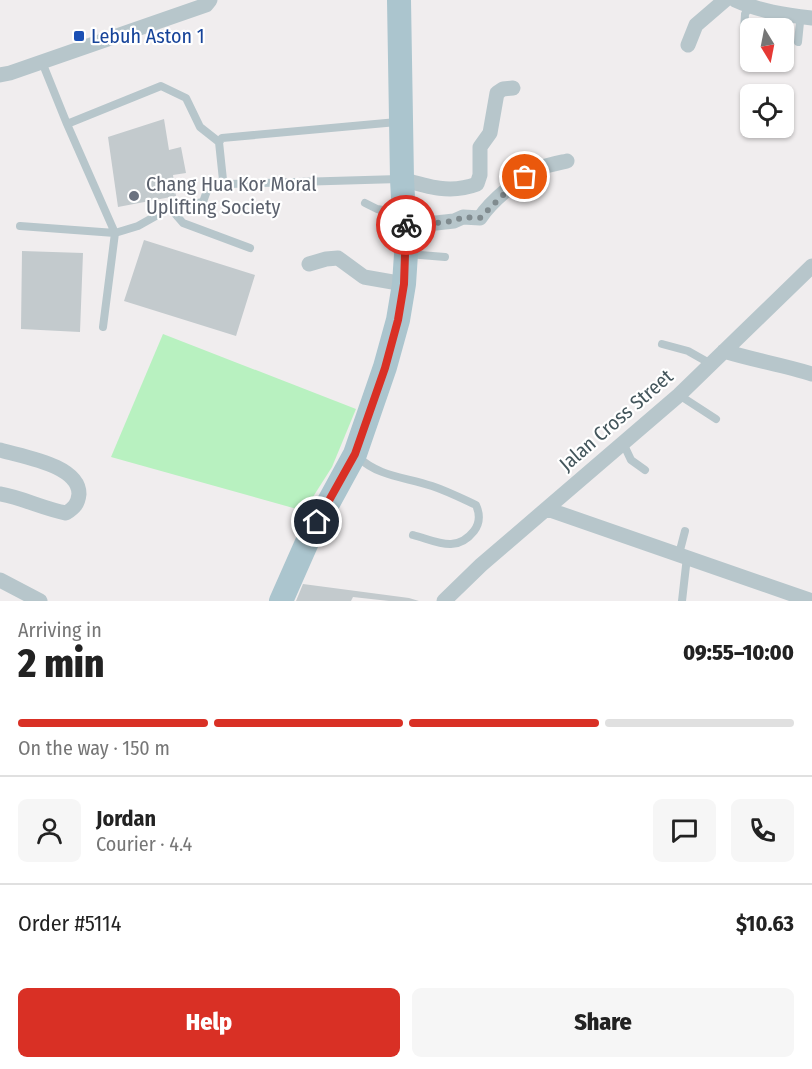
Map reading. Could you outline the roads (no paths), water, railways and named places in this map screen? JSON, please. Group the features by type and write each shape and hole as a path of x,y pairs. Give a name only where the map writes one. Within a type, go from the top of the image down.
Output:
{"main road":[{"path":"281,601 308,540 355,454 385,368 398,320 406,254 402,179 399,0"}],"street":[{"path":"0,75 206,5 210,0"},
{"path":"688,45 696,25 725,0"},
{"path":"735,0 749,7 808,17"},
{"path":"402,179 440,189 454,190 477,184 480,175 480,147 490,133 497,93 503,89 513,88"},
{"path":"405,219 436,223 454,221 463,217 480,218 508,190 525,177 539,168 567,161"},
{"path":"309,264 338,258 364,277 404,284"},
{"name":"Jalan Cross Street","path":"444,601 481,565 678,395 812,266"},
{"path":"724,351 812,374"},
{"path":"0,450 61,468 73,478 78,486 79,498 75,508 66,513 54,511 21,498 0,494"},
{"path":"547,508 812,601"},
{"path":"0,580 40,601"}],"lane":[{"path":"745,18 749,7"},
{"path":"798,42 800,22 808,17"},
{"path":"42,62 115,233 103,327"},
{"path":"67,124 161,86 186,98 200,127 219,142 223,180"},
{"path":"219,142 222,138 401,121"},
{"path":"20,226 115,233 138,226 171,208 203,201 208,188 223,180 234,184 402,179"},
{"path":"365,202 405,219"},
{"path":"171,208 183,223 250,248"},
{"path":"406,254 445,257"},
{"path":"662,344 688,351 711,364"},
{"path":"678,395 716,419"},
{"path":"623,443 631,460 645,470"},
{"path":"355,454 378,471 449,492 476,505 479,511 477,527 465,542 451,545 413,535"},
{"path":"682,601 685,531"}],"place":[{"name":"Lebuh Aston 1","path":"79,36"},
{"name":"Chang Hua Kor Moral Uplifting Society","path":"134,196"}]}
